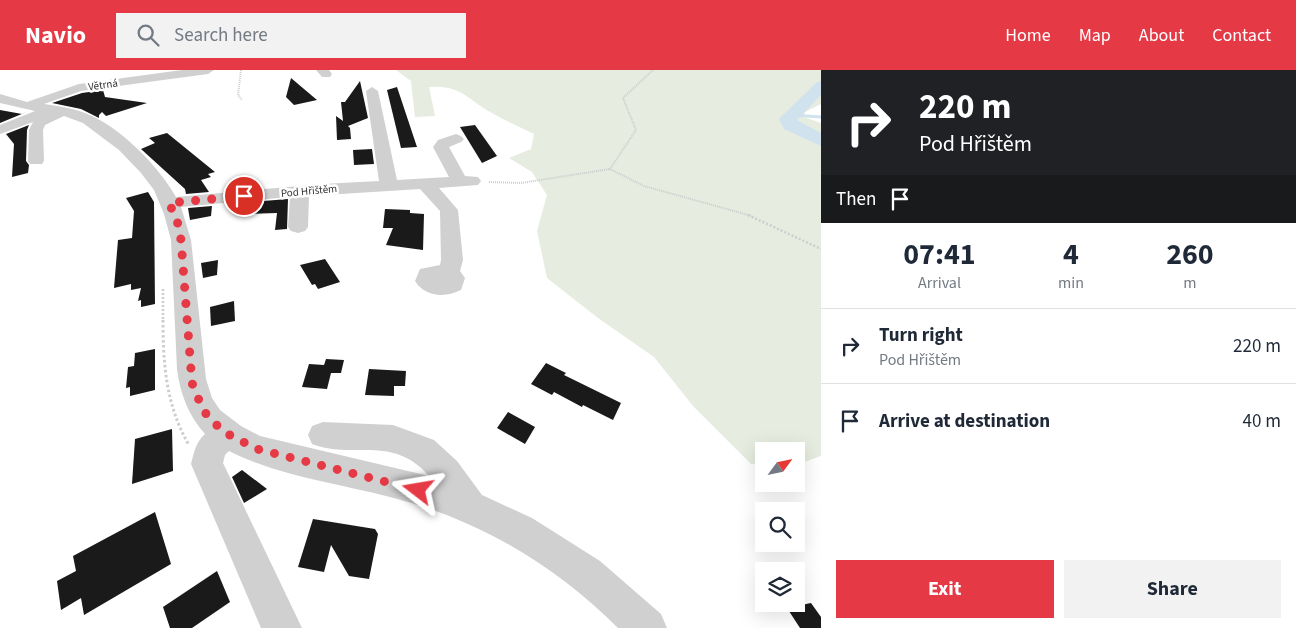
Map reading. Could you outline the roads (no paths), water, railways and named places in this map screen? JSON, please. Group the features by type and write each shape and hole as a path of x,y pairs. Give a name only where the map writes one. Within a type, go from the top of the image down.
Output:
{"street":[{"name":"Větrná","path":"29,104 79,88 208,70"},
{"path":"372,91 389,185"},
{"path":"0,98 81,116 105,129 150,174 169,203 177,220 181,240 192,383 203,410 226,433 240,442 275,454 436,494 470,506 505,522 567,559 622,603 647,628"},
{"path":"0,130 58,110"},
{"path":"36,161 36,130 39,122 58,110"},
{"name":"Pod Hřištěm","path":"169,203 300,191 466,181 441,147 443,143 456,139"},
{"path":"424,183 449,210 452,260 448,272"},
{"path":"298,227 300,191"},
{"path":"226,433 210,449 206,464 282,628"},
{"path":"323,435 397,439 415,445 441,466 470,506"}],"waterway":[{"path":"821,86 788,119 790,125 821,140"},
{"path":"791,115 821,117"}]}
